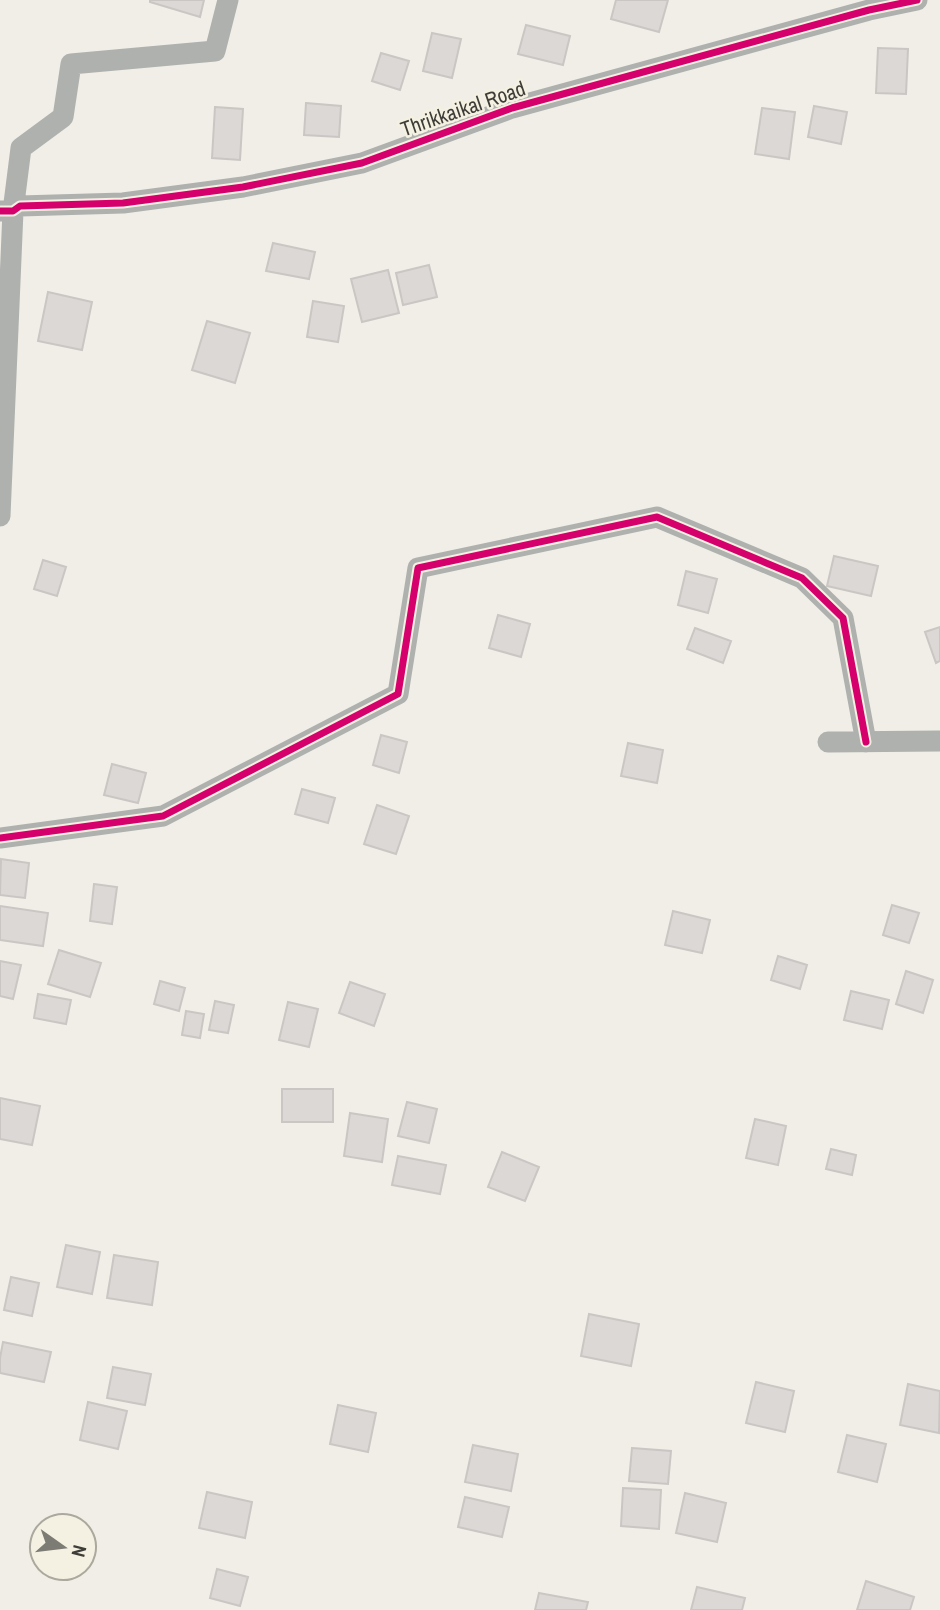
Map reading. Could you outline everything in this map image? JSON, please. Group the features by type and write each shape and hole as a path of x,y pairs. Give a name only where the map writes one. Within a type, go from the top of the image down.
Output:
{"street":[{"path":"0,516 7,211 21,148 63,117 71,64 215,51 228,0"},
{"name":"Thrikkaikal Road","path":"7,211 20,206 123,203 243,187 362,163 512,108 869,10 917,0"},
{"path":"0,838 163,816 398,694 418,568 657,517 802,578 844,618 866,742"},
{"path":"828,742 940,741"}],"building":[{"path":"150,0 204,0 200,17"},
{"path":"616,0 668,0 659,32 611,19"},
{"path":"526,25 570,36 563,65 518,54"},
{"path":"432,33 461,39 452,78 423,71"},
{"path":"878,48 908,49 906,94 876,93"},
{"path":"381,53 409,61 400,90 372,81"},
{"path":"306,103 341,106 339,137 304,135"},
{"path":"814,106 847,112 841,144 808,137"},
{"path":"215,107 243,109 240,160 212,158"},
{"path":"762,108 795,112 789,159 755,154"},
{"path":"273,243 315,252 309,279 266,271"},
{"path":"429,265 437,297 403,305 396,273"},
{"path":"388,270 399,313 362,322 351,279"},
{"path":"48,292 92,302 82,350 38,341"},
{"path":"313,301 344,306 338,342 307,337"},
{"path":"207,321 250,333 235,383 192,370"},
{"path":"834,556 878,566 871,596 827,586"},
{"path":"43,560 66,567 57,596 34,589"},
{"path":"686,571 717,579 708,613 678,605"},
{"path":"498,615 530,624 521,657 489,648"},
{"path":"940,627 940,661 936,663 925,632"},
{"path":"695,628 731,641 723,663 687,649"},
{"path":"381,735 407,742 399,773 373,765"},
{"path":"628,743 663,750 657,783 621,776"},
{"path":"112,764 146,773 138,803 104,795"},
{"path":"302,789 335,798 328,823 295,814"},
{"path":"377,805 409,816 396,854 364,844"},
{"path":"1,859 29,863 25,898 0,895"},
{"path":"94,884 117,887 112,924 90,921"},
{"path":"892,905 919,913 909,943 883,935"},
{"path":"0,906 48,913 43,946 0,940"},
{"path":"673,911 710,920 702,953 665,945"},
{"path":"59,950 101,963 90,997 48,984"},
{"path":"778,956 807,965 800,989 771,980"},
{"path":"0,961 21,965 13,999 0,996"},
{"path":"906,971 933,980 923,1013 896,1004"},
{"path":"160,981 185,988 179,1011 154,1004"},
{"path":"350,982 385,994 374,1026 339,1013"},
{"path":"851,991 889,1000 882,1029 844,1020"},
{"path":"38,994 71,1000 66,1024 34,1018"},
{"path":"215,1001 234,1005 228,1033 209,1030"},
{"path":"288,1002 318,1009 309,1047 279,1040"},
{"path":"186,1011 204,1014 200,1038 182,1035"},
{"path":"282,1089 333,1089 333,1122 282,1122"},
{"path":"0,1098 40,1106 32,1145 0,1139"},
{"path":"407,1102 437,1109 429,1143 398,1136"},
{"path":"350,1113 388,1119 382,1162 344,1156"},
{"path":"755,1119 786,1126 778,1165 746,1158"},
{"path":"831,1149 856,1155 852,1175 826,1169"},
{"path":"502,1152 539,1167 525,1201 488,1187"},
{"path":"398,1156 446,1165 440,1194 392,1185"},
{"path":"66,1245 100,1252 92,1294 57,1287"},
{"path":"114,1255 158,1262 152,1305 107,1298"},
{"path":"11,1277 39,1283 32,1316 4,1310"},
{"path":"589,1314 639,1324 631,1366 581,1356"},
{"path":"3,1342 51,1352 44,1382 0,1373"},
{"path":"113,1367 151,1374 145,1405 107,1398"},
{"path":"756,1382 794,1391 785,1432 746,1423"},
{"path":"908,1384 940,1391 939,1433 900,1425"},
{"path":"88,1402 127,1411 118,1449 80,1440"},
{"path":"338,1405 376,1413 368,1452 330,1444"},
{"path":"847,1435 886,1444 877,1482 838,1472"},
{"path":"473,1445 518,1454 511,1491 465,1482"},
{"path":"632,1448 671,1451 668,1484 629,1481"},
{"path":"623,1488 661,1490 659,1529 621,1526"},
{"path":"207,1492 252,1502 245,1538 199,1528"},
{"path":"685,1493 726,1503 717,1542 676,1533"},
{"path":"465,1497 509,1507 502,1537 458,1527"},
{"path":"217,1569 248,1577 240,1606 210,1598"},
{"path":"866,1581 914,1597 910,1610 857,1610"},
{"path":"697,1587 745,1598 742,1610 691,1610"},
{"path":"539,1593 588,1602 586,1610 535,1610"}],"cycle path":[{"path":"0,211 13,211 20,206 123,203 243,187 362,163 512,108 869,10 917,0"},
{"path":"0,838 163,816 398,694 418,568 657,517 802,578 843,618 866,742"}]}
